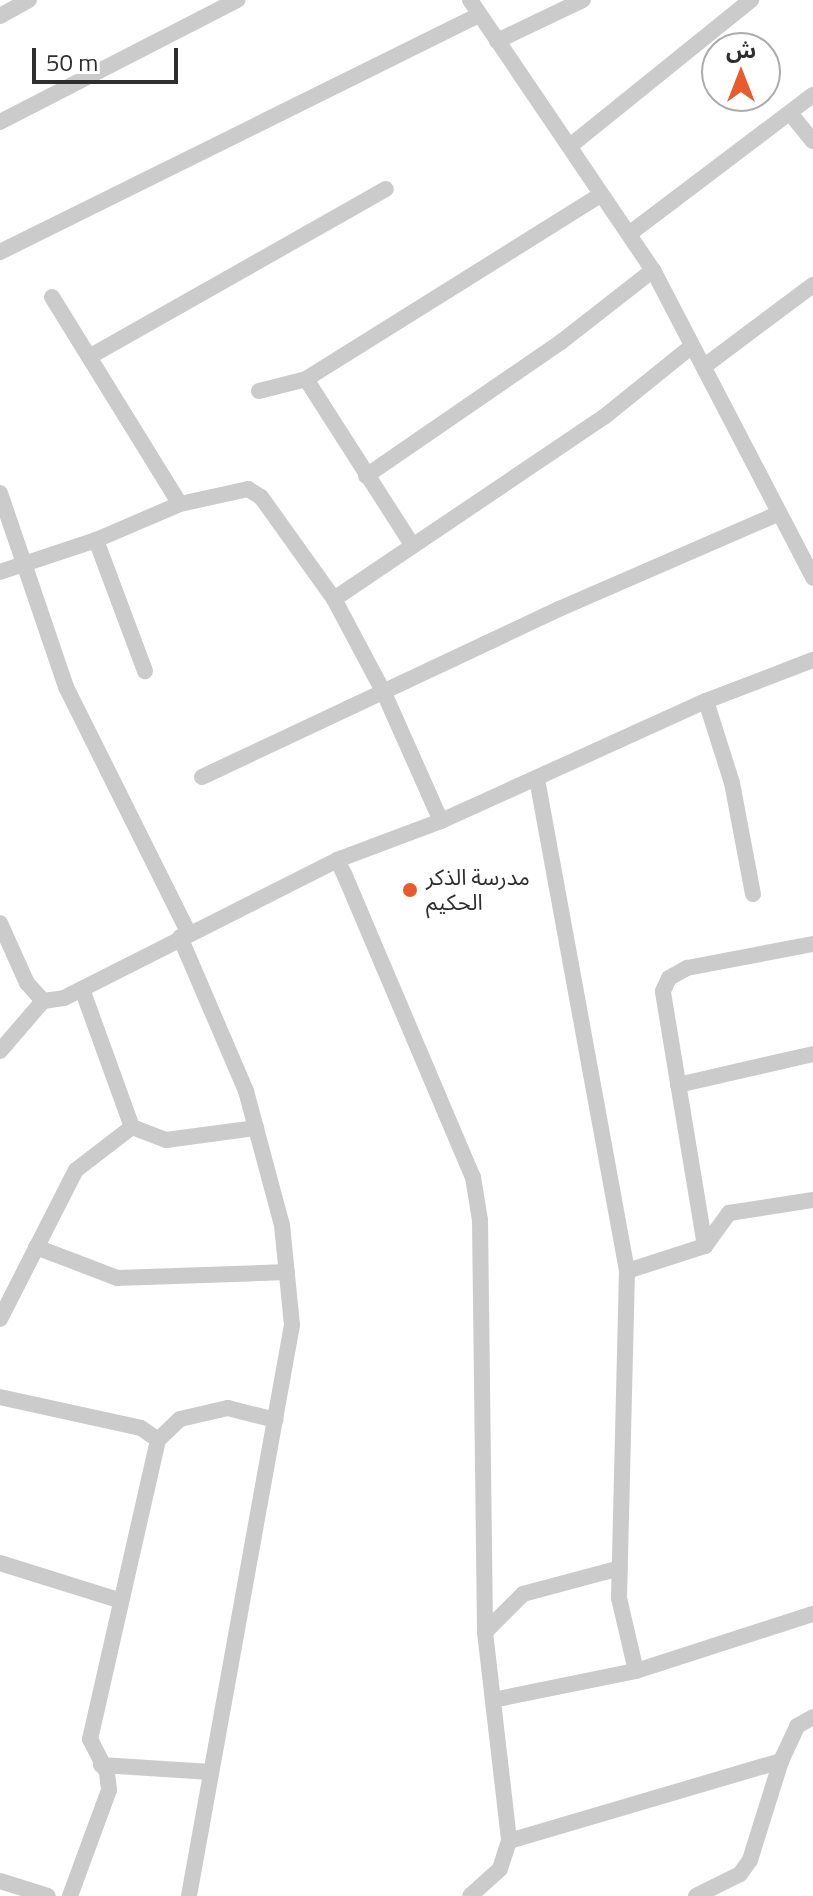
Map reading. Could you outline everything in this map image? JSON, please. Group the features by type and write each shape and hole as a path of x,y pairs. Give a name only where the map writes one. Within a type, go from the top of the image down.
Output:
{"street":[{"path":"0,16 29,0"},
{"path":"0,122 30,111 237,0"},
{"path":"470,0 653,270 692,346 706,365 777,514 806,539 813,578"},
{"path":"497,41 583,0"},
{"path":"570,146 751,0"},
{"path":"0,252 479,15"},
{"path":"629,234 813,95"},
{"path":"790,113 813,141"},
{"path":"89,357 386,189"},
{"path":"259,391 306,379 601,195"},
{"path":"366,476 561,342 653,270"},
{"path":"706,365 813,285"},
{"path":"52,297 180,504"},
{"path":"334,599 604,417 692,346"},
{"path":"306,379 413,546"},
{"path":"0,572 26,566 96,540 180,504 248,489 261,497 334,599 384,693 441,821"},
{"path":"0,493 66,687 184,935 246,1091 282,1225 292,1325 189,1896"},
{"path":"202,777 777,514"},
{"path":"96,540 145,671"},
{"path":"0,1051 43,1001 82,989 337,860 441,821 706,701 813,660"},
{"path":"706,701 732,783 753,894"},
{"path":"537,779 627,1271 619,1598 636,1671"},
{"path":"337,860 473,1177 480,1220 485,1632 509,1841 500,1869 470,1896"},
{"path":"0,923 27,983 43,1001"},
{"path":"705,1246 663,991 669,978 687,968 813,944"},
{"path":"82,989 132,1127 166,1140 256,1128"},
{"path":"678,1085 813,1054"},
{"path":"0,1319 76,1170 132,1127"},
{"path":"627,1271 705,1246 729,1213 813,1200"},
{"path":"36,1247 117,1278 287,1272"},
{"path":"0,1397 141,1428 158,1440"},
{"path":"70,1896 109,1790 90,1739 158,1440 180,1419 228,1408 275,1420"},
{"path":"0,1563 121,1601"},
{"path":"485,1632 523,1594 620,1568"},
{"path":"493,1700 636,1671 813,1614"},
{"path":"696,1896 718,1891 740,1874 750,1860 781,1761 797,1726 813,1717"},
{"path":"509,1841 781,1761"},
{"path":"101,1765 211,1772"},
{"path":"0,1881 48,1896"}],"place":[{"name":"مدرسة الذكر الحكيم","path":"410,890"}]}
